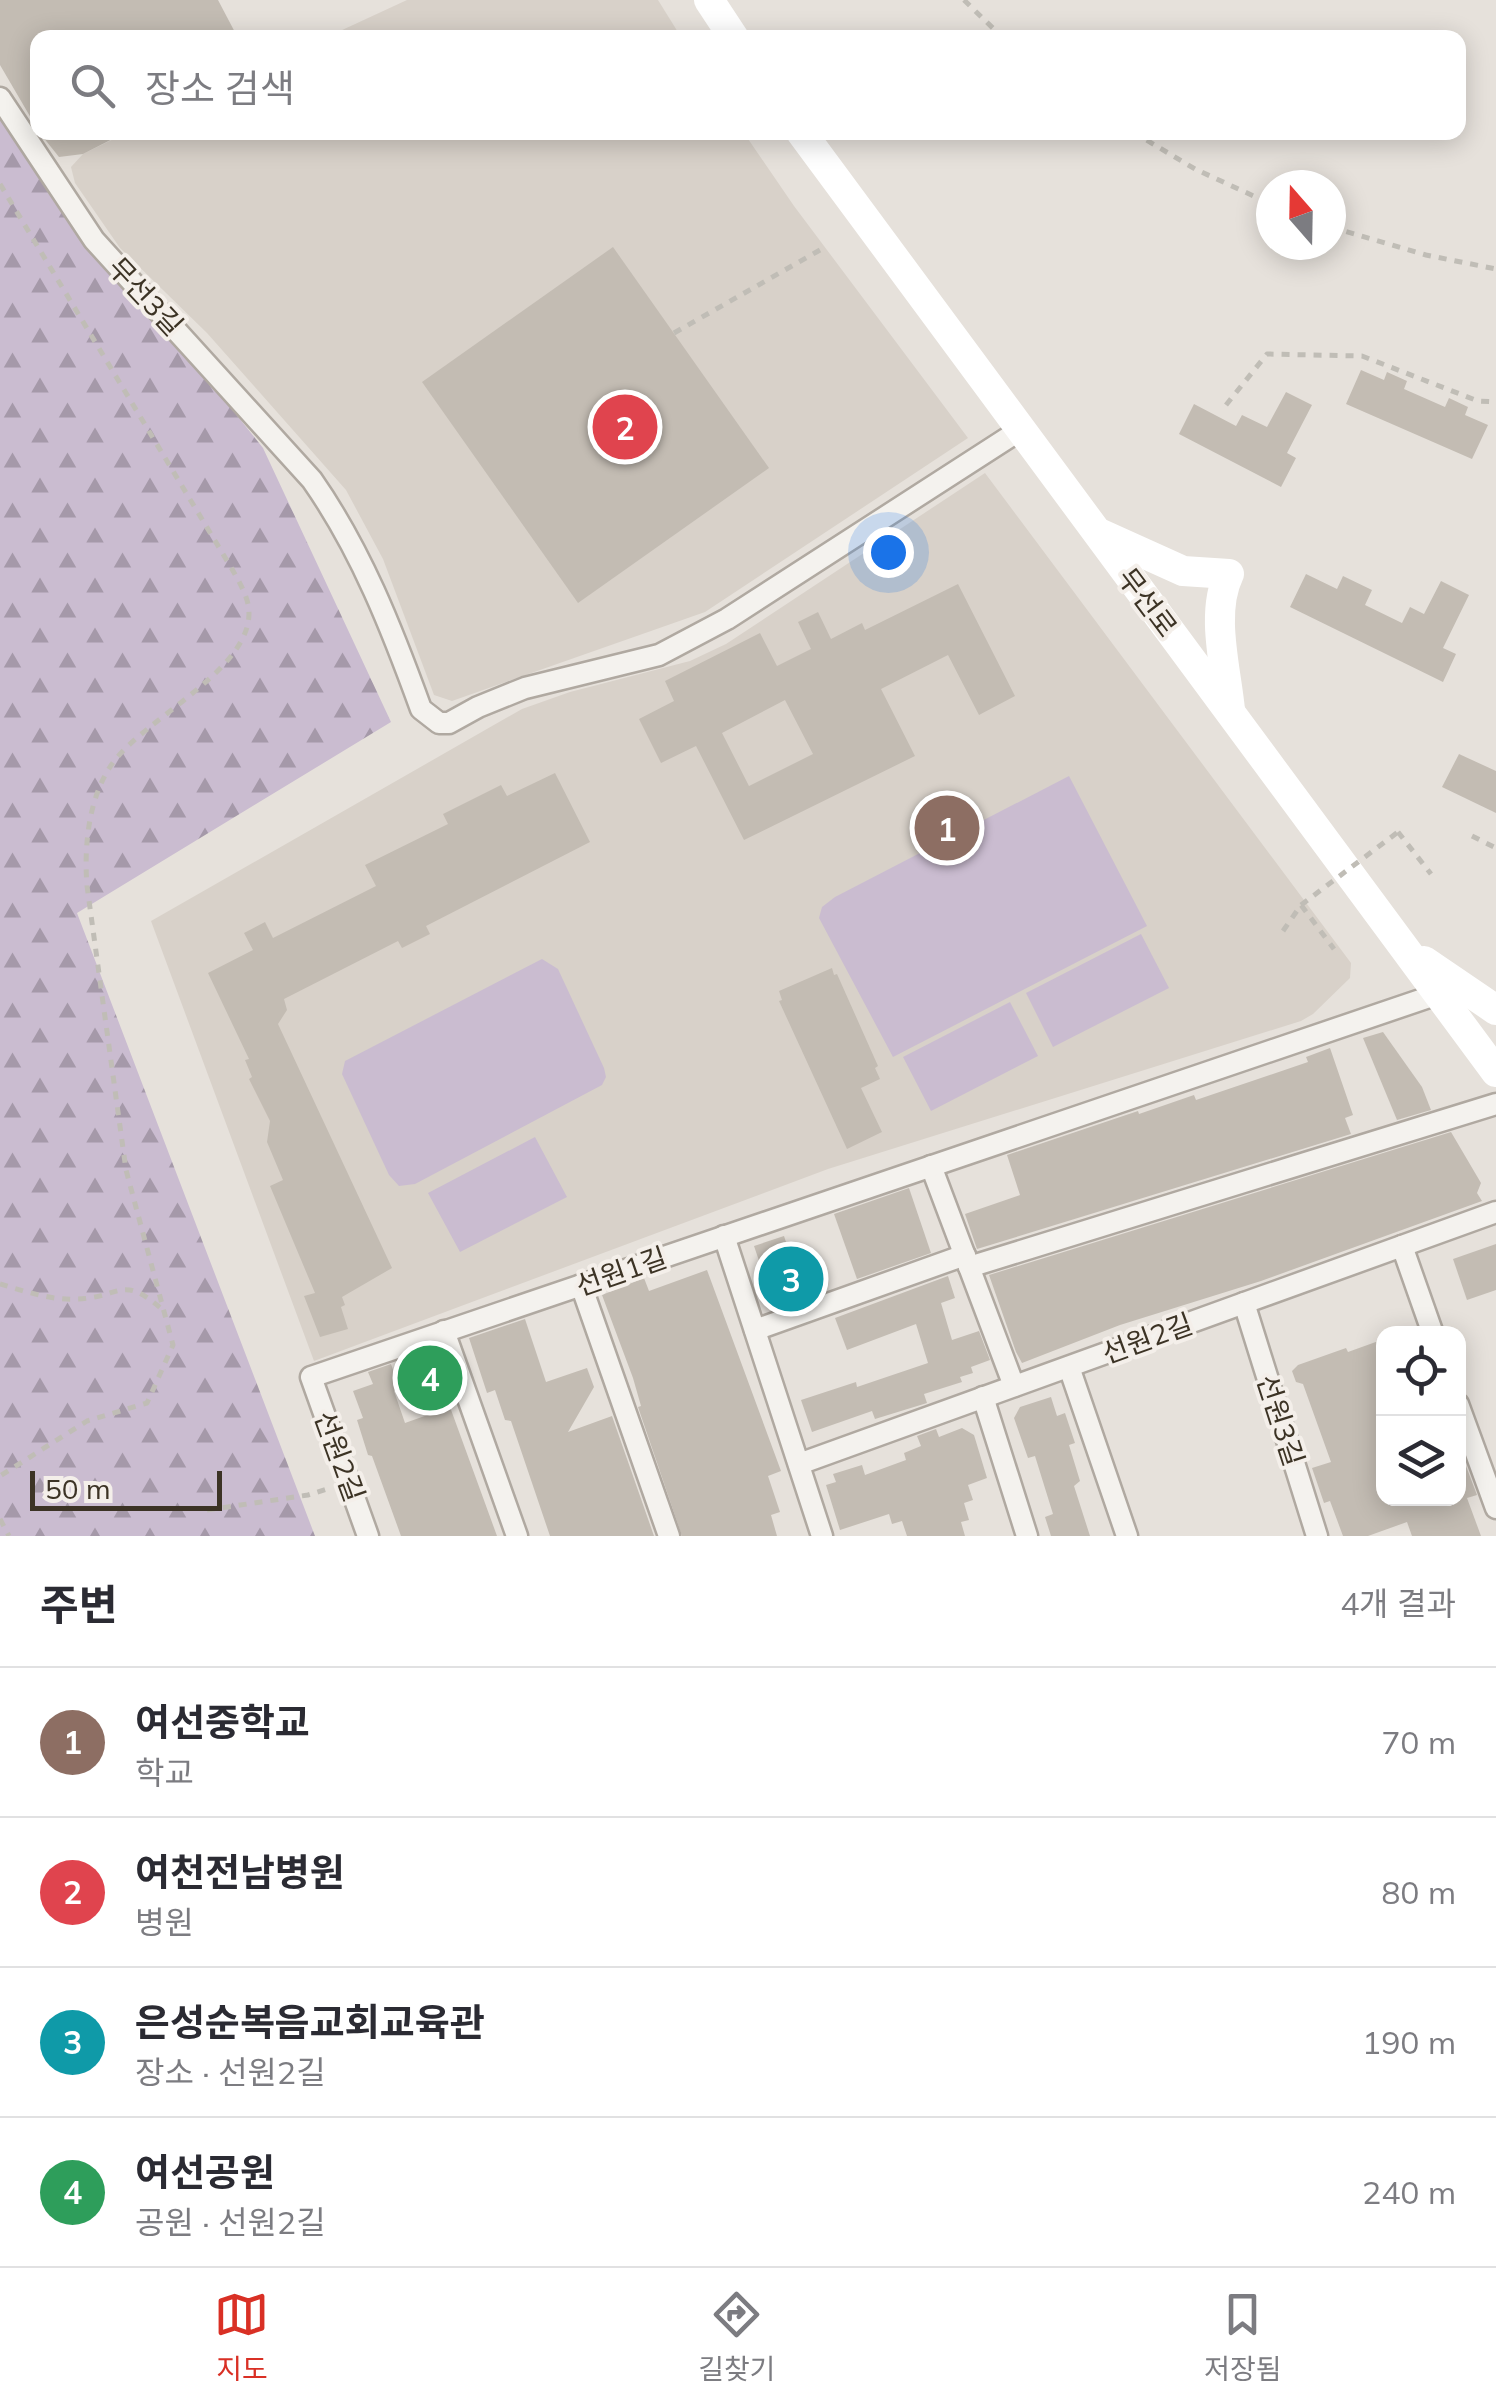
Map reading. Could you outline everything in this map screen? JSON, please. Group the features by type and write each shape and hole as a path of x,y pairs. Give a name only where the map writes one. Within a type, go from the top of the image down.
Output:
{"street":[{"path":"709,0 729,30"},
{"name":"무선3길","path":"0,98 94,240 312,480 363,564 421,709 430,718 449,723 524,688 660,655 727,619 1020,430"},
{"name":"무선로","path":"807,140 1496,1072"},
{"path":"1096,532 1183,571 1228,574 1222,586 1220,608 1230,713"},
{"path":"1402,946 1496,1010"},
{"name":"선원1길","path":"311,1376 1438,994"},
{"path":"755,1330 967,1261 1496,1104"},
{"path":"931,1166 1014,1386"},
{"name":"선원2길","path":"799,1464 1496,1212"},
{"path":"724,1236 822,1536"},
{"path":"1402,1246 1430,1326"},
{"path":"580,1285 668,1536"},
{"name":"선원3길","path":"1244,1304 1318,1536"},
{"path":"444,1332 517,1536"},
{"path":"1069,1366 1127,1536"},
{"name":"선원2길","path":"311,1376 368,1536"},
{"path":"984,1397 1027,1536"},
{"path":"1462,1416 1496,1508"}],"path":[{"path":"964,0 994,30"},
{"path":"1147,140 1256,197"},
{"path":"0,184 232,569 248,605 246,630 234,654 110,766 86,841 87,886 126,1170 173,1350 148,1403 87,1420 0,1476"},
{"path":"1346,232 1426,255 1496,268"},
{"path":"674,333 820,250"},
{"path":"1226,406 1267,354 1362,356 1478,401 1496,402"},
{"path":"1283,931 1301,905 1398,832 1431,874"},
{"path":"1472,836 1496,848"},
{"path":"1301,905 1334,949"},
{"path":"0,1284 78,1300 122,1288 146,1296 166,1314"},
{"path":"208,1510 308,1495"},
{"path":"0,1520 9,1536"}],"shaded area":[{"path":"407,0 658,0 677,30 342,30"},
{"path":"112,140 749,140 968,438 705,612 452,701 434,695 383,559 346,490 207,333 120,248 75,183 71,167 83,154"},
{"path":"985,473 1351,963 1350,978 1301,1021 828,1169 314,1361 151,921 522,709 570,692 690,661 726,644"}],"green space":[{"path":"0,119 263,448 391,722 77,913 315,1536 0,1536"},
{"path":"1069,776 1147,926 893,1057 819,918 822,907"},
{"path":"1141,934 1169,988 1053,1047 1026,993"},
{"path":"542,959 558,969 604,1068 606,1077 602,1085 415,1184 399,1186 389,1175 342,1074 345,1061"},
{"path":"1010,1002 1038,1056 931,1111 903,1057"},
{"path":"535,1137 567,1197 460,1252 428,1193"},
{"path":"426,1353 440,1356 455,1397 423,1408 407,1359"}],"building":[{"path":"0,0 218,0 234,30 30,30 30,116 0,65"},
{"path":"45,140 110,140 83,154 59,157"},
{"path":"613,247 769,468 578,603 422,382"},
{"path":"1361,370 1384,380 1387,372 1407,381 1404,389 1445,407 1449,398 1468,407 1465,415 1488,425 1472,459 1346,404"},
{"path":"1286,392 1312,405 1287,453 1296,458 1281,487 1179,434 1194,404 1236,426 1242,415 1267,427"},
{"path":"1306,574 1337,589 1343,576 1372,590 1365,605 1402,623 1410,607 1424,614 1441,581 1469,595 1443,648 1456,654 1443,682 1290,607"},
{"path":"958,584 1015,696 979,715 948,655 881,689 915,756 744,840 696,746 661,763 639,719 674,701 665,681 760,633 777,666 811,649 798,622 818,612 831,639 862,623 865,630","holes":["785,700 813,754 749,786 722,733"]},
{"path":"1459,754 1496,771 1496,813 1442,787"},
{"path":"555,773 590,842 426,926 430,934 402,948 398,941 284,999 287,1010 278,1024 392,1268 342,1297 348,1329 320,1337 304,1296 315,1293 270,1186 283,1180 267,1142 270,1121 249,1079 252,1077 245,1060 249,1059 208,973 253,950 244,933 265,922 273,938 376,886 365,865 448,824 443,814 501,785 507,796"},
{"path":"832,968 878,1066 875,1068 880,1079 861,1088 882,1132 847,1149 779,1001 779,991"},
{"path":"1383,1032 1422,1087 1431,1110 1397,1120 1363,1038"},
{"path":"1330,1048 1353,1115 1345,1118 1351,1134 977,1249 965,1214 1020,1195 1007,1155 1138,1111 1139,1114 1194,1095 1196,1100 1308,1062 1306,1057"},
{"path":"1451,1132 1481,1183 1477,1193 1482,1201 1261,1281 1120,1325 1022,1363 1016,1352 989,1275"},
{"path":"909,1188 931,1253 857,1279 834,1214"},
{"path":"784,1236 793,1263 809,1258 820,1292 775,1308 754,1246"},
{"path":"1496,1244 1496,1290 1467,1300 1453,1259"},
{"path":"707,1270 781,1471 768,1476 780,1512 771,1515 777,1536 682,1536 638,1407 641,1406 633,1378 602,1295 644,1278 649,1291"},
{"path":"948,1276 955,1298 941,1303 952,1340 979,1331 990,1360 971,1367 973,1373 960,1377 962,1382 924,1394 927,1403 875,1419 872,1411 812,1432 801,1400 856,1382 857,1387 928,1363 916,1324 847,1350 835,1318"},
{"path":"525,1319 546,1382 587,1368 594,1387 568,1432 612,1416 654,1536 550,1536 511,1421 505,1420 495,1390 487,1393 469,1338"},
{"path":"1376,1342 1376,1506 1466,1506 1466,1466 1477,1495 1467,1498 1481,1536 1412,1536 1407,1522 1368,1536 1343,1536 1330,1501 1324,1503 1312,1468 1331,1462 1303,1384 1296,1382 1292,1371 1298,1365 1346,1348 1348,1352"},
{"path":"391,1364 399,1387 394,1391 405,1423 450,1407 497,1536 401,1536 372,1456 368,1455 357,1420 363,1418 353,1391 373,1384 368,1372"},
{"path":"1051,1397 1057,1416 1065,1413 1075,1443 1069,1445 1080,1481 1074,1486 1090,1536 1051,1536 1045,1517 1053,1514 1035,1456 1028,1458 1014,1418 1020,1407"},
{"path":"962,1428 974,1435 987,1478 968,1485 973,1500 964,1503 969,1520 961,1522 965,1536 907,1536 902,1521 892,1524 889,1514 840,1530 826,1485 836,1482 833,1474 862,1465 865,1475 906,1460 904,1453 921,1446 917,1436 936,1429 939,1437"}],"place":[{"name":"여천전남병원","path":"625,427"},
{"name":"여선중학교","path":"947,828"},
{"name":"은성순복음교회교육관","path":"791,1279"},
{"name":"여선공원","path":"430,1378"}]}
